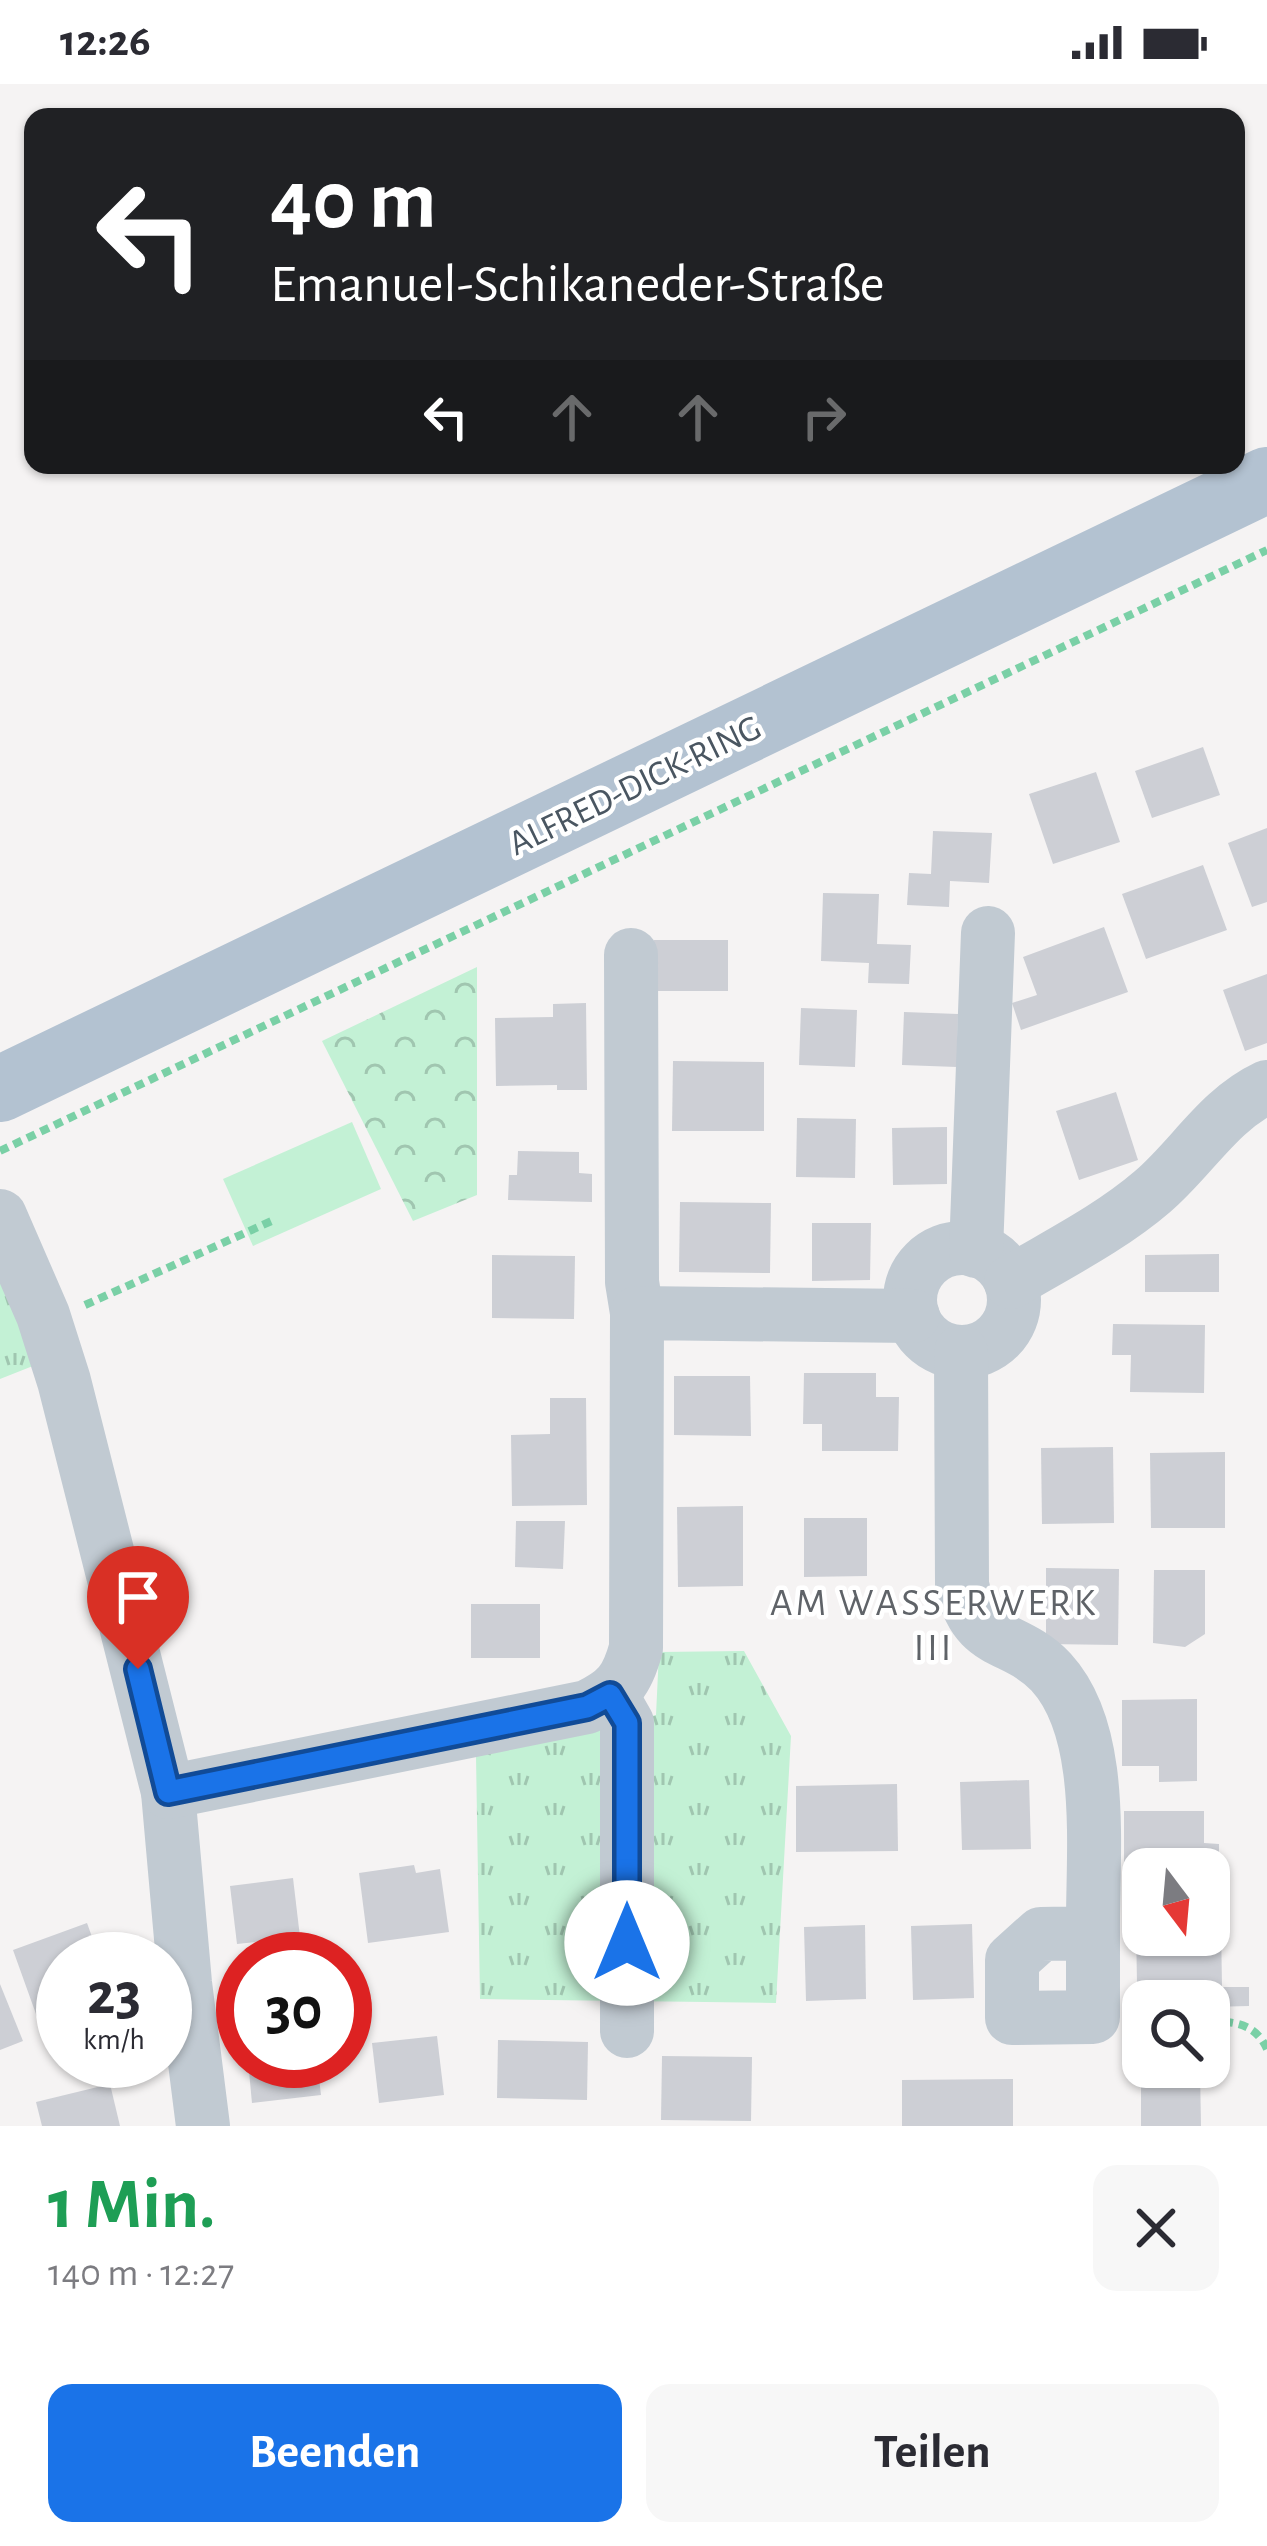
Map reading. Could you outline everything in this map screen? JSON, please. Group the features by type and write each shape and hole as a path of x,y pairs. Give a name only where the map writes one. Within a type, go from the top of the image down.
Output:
{"main road":[{"name":"ALFRED-DICK-RING","path":"0,1089 1267,480"}],"street":[{"path":"988,933 994,1266 1014,1299 1012,1315 1005,1330 978,1350 946,1349 920,1331 910,1301 920,1271 931,1259 961,1249 994,1266"},
{"path":"168,1792 587,1707 610,1695 629,1674 636,1648 637,1313 632,1282 631,955"},
{"path":"994,1266 1150,1194 1223,1116 1267,1087"},
{"path":"0,1216 46,1323 70,1403 168,1792 203,2126"},
{"path":"637,1313 913,1316"},
{"path":"962,1352 962,1585 967,1608 981,1628 1051,1672 1070,1700 1085,1736 1092,1774 1093,1933"},
{"path":"610,1695 627,1723 627,2031"}],"path":[{"path":"0,1151 1267,550"},
{"path":"46,1323 276,1219"},
{"path":"1230,2022 1253,2029 1267,2049"}],"green space":[{"path":"477,967 477,1195 413,1221 322,1041"},
{"path":"352,1122 381,1189 253,1246 223,1179"},
{"path":"0,1263 43,1362 0,1379"},
{"path":"744,1651 791,1736 776,2003 480,1999 476,1756 656,1715 659,1652"}],"building":[{"path":"1203,747 1220,795 1152,818 1135,771"},
{"path":"1096,772 1120,842 1053,864 1029,794"},
{"path":"1267,828 1267,902 1252,907 1228,843"},
{"path":"933,831 992,833 989,883 950,881 949,907 907,905 909,873 931,874"},
{"path":"1203,865 1227,930 1146,959 1122,894"},
{"path":"823,893 879,894 877,944 911,945 909,984 868,983 869,963 821,961"},
{"path":"1104,927 1128,992 1021,1030 1012,1003 1037,995 1023,957"},
{"path":"654,940 728,940 728,991 654,991"},
{"path":"1267,974 1267,1043 1245,1051 1223,990"},
{"path":"586,1003 587,1090 557,1090 557,1085 496,1086 495,1018 553,1017 553,1004"},
{"path":"801,1008 857,1010 855,1067 799,1065"},
{"path":"904,1012 958,1014 957,1067 902,1065"},
{"path":"673,1061 764,1062 764,1131 672,1131"},
{"path":"1116,1092 1138,1160 1079,1180 1056,1111"},
{"path":"797,1118 856,1119 855,1178 796,1177"},
{"path":"947,1127 947,1184 893,1185 892,1128"},
{"path":"518,1151 579,1152 579,1173 592,1174 592,1202 508,1200 509,1175 517,1175"},
{"path":"680,1202 771,1203 770,1273 679,1272"},
{"path":"812,1223 871,1223 870,1280 812,1281"},
{"path":"1219,1254 1219,1292 1145,1292 1145,1255"},
{"path":"492,1255 575,1256 574,1319 492,1318"},
{"path":"1113,1324 1205,1325 1204,1393 1130,1392 1131,1355 1112,1355"},
{"path":"804,1373 876,1373 876,1397 899,1397 898,1451 822,1451 822,1424 803,1424"},
{"path":"674,1376 750,1376 751,1436 674,1435"},
{"path":"550,1398 586,1398 587,1505 512,1506 511,1435 550,1434"},
{"path":"1113,1447 1114,1523 1042,1524 1041,1448"},
{"path":"1225,1452 1225,1528 1151,1528 1150,1453"},
{"path":"743,1506 743,1586 678,1587 677,1507"},
{"path":"804,1518 867,1518 867,1576 804,1577"},
{"path":"516,1521 565,1521 563,1569 515,1567"},
{"path":"1046,1568 1119,1569 1118,1645 1046,1644"},
{"path":"1154,1570 1205,1570 1205,1634 1185,1647 1153,1643"},
{"path":"471,1604 540,1604 540,1658 471,1658"},
{"path":"1197,1699 1197,1781 1159,1782 1159,1766 1122,1766 1122,1700"},
{"path":"1029,1780 1031,1849 962,1850 960,1782"},
{"path":"897,1784 898,1851 796,1852 796,1786"},
{"path":"1124,1811 1204,1811 1204,1843 1219,1844 1219,1848 1124,1848"},
{"path":"414,1865 416,1873 440,1869 449,1932 372,1942 359,1873"},
{"path":"293,1878 299,1932 236,1932 230,1886"},
{"path":"87,1923 90,1932 62,1932"},
{"path":"972,1924 974,1998 913,2000 911,1926"},
{"path":"865,1925 866,1999 806,2001 804,1927"},
{"path":"36,1942 36,2014 13,1950"},
{"path":"1137,1956 1222,1956 1222,1980 1137,1980"},
{"path":"0,1984 23,2041 0,2050"},
{"path":"1230,1987 1249,1987 1249,2006 1230,2006"},
{"path":"437,2036 444,2095 379,2103 372,2043"},
{"path":"498,2040 588,2042 587,2100 497,2098"},
{"path":"662,2056 752,2057 751,2121 661,2120"},
{"path":"1013,2079 1013,2126 902,2126 902,2080"},
{"path":"111,2088 120,2126 42,2126 36,2102"},
{"path":"251,2088 320,2088 321,2095 252,2103"},
{"path":"1141,2088 1200,2088 1201,2126 1141,2126"}],"district":[{"name":"AM WASSERWERK III","path":"934,1624"}],"route":[{"path":"138,1669 168,1792 587,1707 610,1695 627,1723 627,1943"}]}
